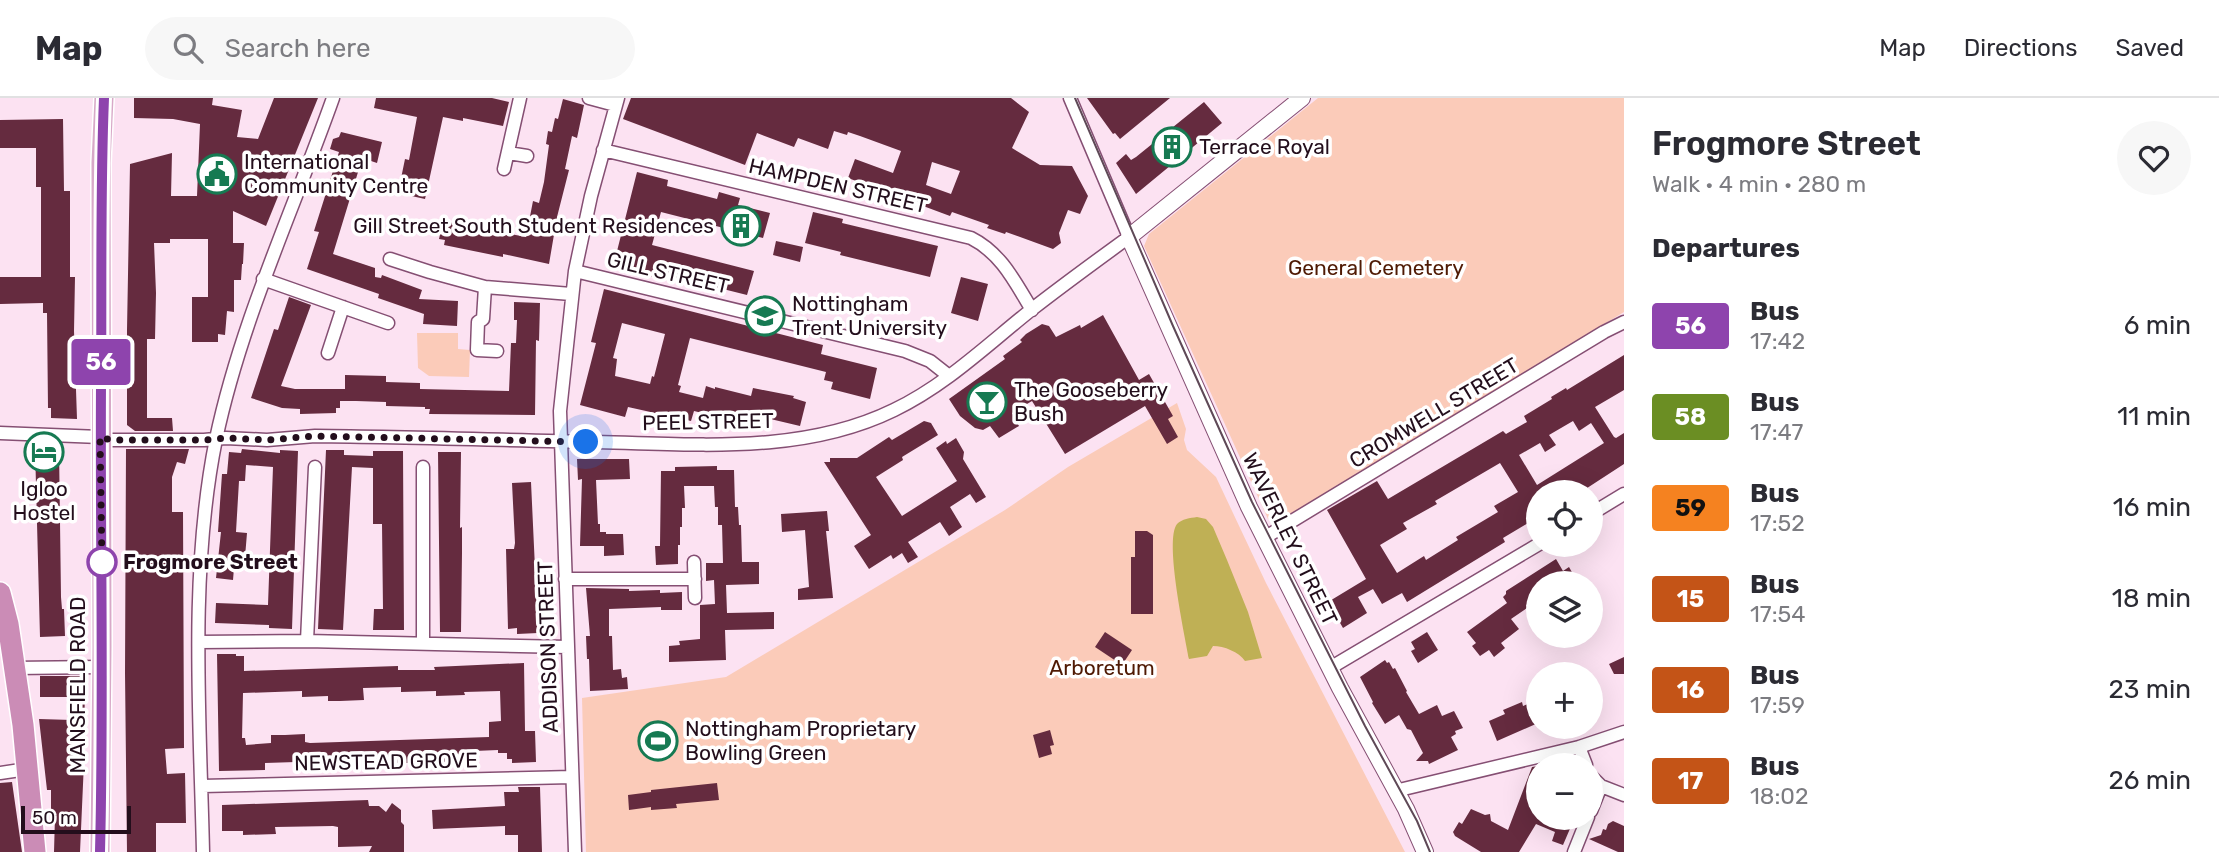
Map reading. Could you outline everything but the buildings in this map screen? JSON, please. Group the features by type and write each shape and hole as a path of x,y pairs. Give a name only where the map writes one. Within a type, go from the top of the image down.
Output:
{"highway":[{"path":"0,593 8,624 23,725 36,852"}],"main road":[{"name":"MANSFIELD ROAD","path":"100,852 101,163 104,98"}],"street":[{"path":"203,852 200,642 202,542 208,482 216,438 263,279 333,98"},
{"path":"504,169 520,98"},
{"path":"589,98 617,101"},
{"path":"1070,98 1129,237 1302,98"},
{"name":"ADDISON STREET","path":"575,852 560,441 562,389 575,271 617,101"},
{"name":"HAMPDEN STREET","path":"603,150 971,239 983,244 996,256 1032,310"},
{"path":"508,153 527,156"},
{"name":"PEEL STREET","path":"0,433 100,437 111,440 267,440 335,436 738,445 808,437 855,427 920,397 1129,237"},
{"name":"WAVERLEY STREET","path":"1129,237 1264,538 1418,833 1425,852"},
{"path":"390,258 485,287 571,294"},
{"name":"GILL STREET","path":"575,271 905,351 930,361 949,376"},
{"path":"263,279 388,323"},
{"path":"485,287 483,320 478,322 477,350 497,351"},
{"path":"328,353 343,307"},
{"name":"CROMWELL STREET","path":"1264,538 1624,322"},
{"path":"307,641 316,467"},
{"path":"423,467 423,643"},
{"path":"1603,507 1624,494"},
{"path":"1330,668 1526,552"},
{"path":"694,562 695,598"},
{"path":"565,579 695,579"},
{"path":"200,642 307,641 567,647"},
{"path":"13,668 102,667"},
{"path":"1395,791 1578,747 1624,732"},
{"path":"1578,747 1581,753"},
{"path":"0,773 27,769"},
{"name":"NEWSTEAD GROVE","path":"202,786 572,777"},
{"path":"1603,787 1624,795"},
{"path":"1574,852 1583,830"}],"green space":[{"name":"General Cemetery","path":"1318,98 1624,98 1624,312 1279,522 1268,519 1144,246 1149,234"},
{"path":"417,333 458,333 458,349 470,350 469,377 429,376 418,368"},
{"name":"Arboretum","path":"1177,403 1186,429 1184,440 1187,450 1216,477 1266,583 1405,852 586,852 582,698 726,677 1005,510 1068,467"}],"shaded area":[{"path":"1197,517 1206,519 1213,527 1248,612 1262,658 1245,661 1231,650 1213,646 1207,656 1189,659 1173,549 1177,524"}],"tram line":[{"path":"1075,98 1252,502 1365,726 1417,821 1430,852"}],"bus line":[{"name":"56","path":"100,852 101,163 104,98"}],"place":[{"name":"Terrace Royal","path":"1172,147"},
{"name":"International Community Centre","path":"217,174"},
{"name":"Gill Street South Student Residences","path":"741,226"},
{"name":"Nottingham Trent University","path":"765,316"},
{"name":"The Gooseberry Bush","path":"987,402"},
{"name":"Igloo Hostel","path":"44,452"},
{"name":"Frogmore Street","path":"102,562"},
{"name":"Nottingham Proprietary Bowling Green","path":"658,741"}],"route":[{"path":"102,562 102,565 100,437 111,440 267,440 315,436 586,442"}]}
